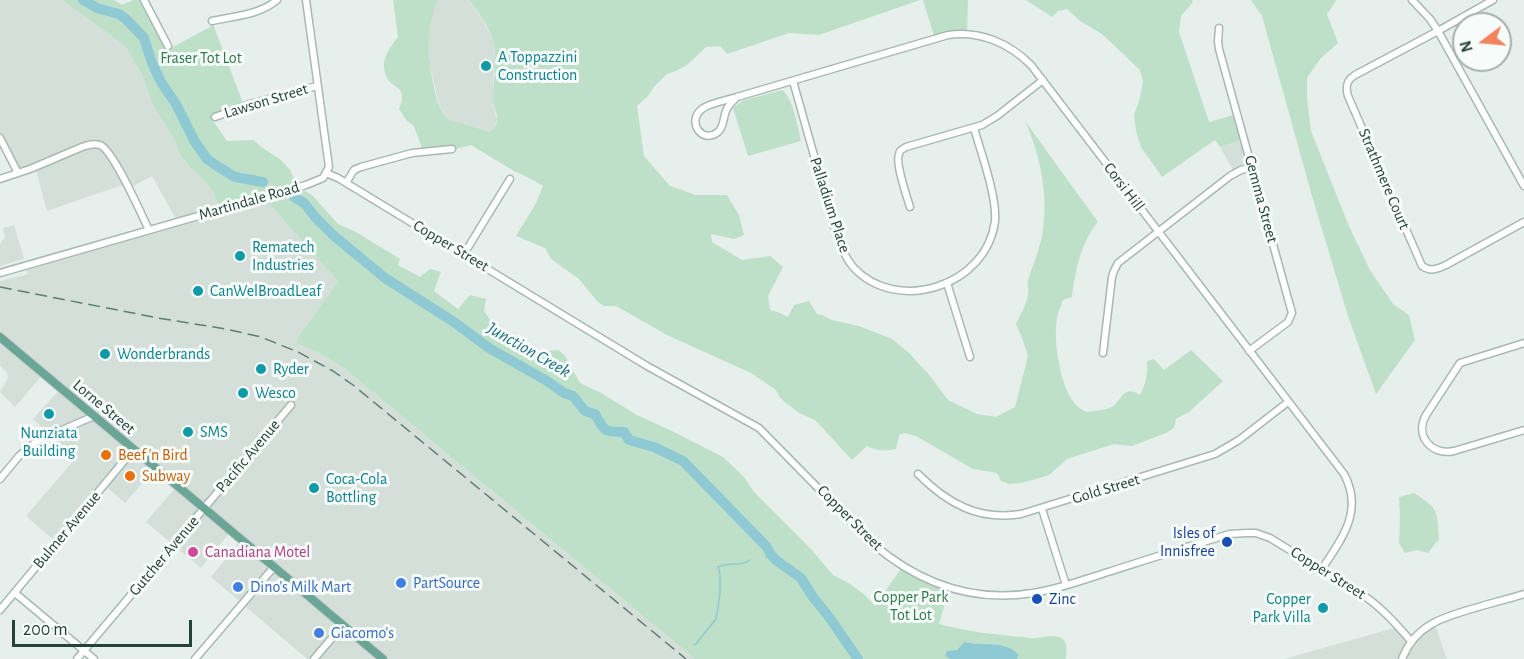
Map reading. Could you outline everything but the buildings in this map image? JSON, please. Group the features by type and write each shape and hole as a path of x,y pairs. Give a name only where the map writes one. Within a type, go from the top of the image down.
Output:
{"main road":[{"name":"Lorne Street","path":"0,337 383,659"}],"street":[{"path":"144,0 168,46"},
{"path":"212,21 266,8 277,0"},
{"path":"306,0 328,167 326,173"},
{"path":"1412,0 1438,31 1524,186"},
{"path":"1438,31 1493,0"},
{"name":"Gemma Street","path":"1219,28 1219,49 1292,313 1288,322 1249,351"},
{"name":"Strathmere Court","path":"1438,31 1355,75 1350,79 1346,89 1418,258 1426,269 1438,269 1524,222"},
{"name":"Corsi Hill","path":"738,97 728,107 722,128 717,134 708,136 699,132 695,123 701,109 738,97 940,37 961,34 985,37 1008,47 1026,60 1344,474 1350,490 1352,507 1349,521 1322,569"},
{"name":"Palladium Place","path":"792,81 844,254 868,279 885,287 916,291 947,283 962,276 973,266 990,242 995,222 994,202 974,128"},
{"path":"910,207 898,165 900,150 974,128 997,116 1043,81"},
{"name":"Lawson Street","path":"215,117 250,104 317,86"},
{"path":"0,138 18,173"},
{"path":"0,179 45,164 82,147 99,144 108,151 149,230"},
{"path":"346,183 354,170 361,167 412,153 452,149"},
{"path":"1102,353 1112,277 1116,266 1122,259 1237,172 1253,167"},
{"name":"Copper Street","path":"326,173 338,178 647,366 759,428 873,543 921,577 959,591 990,595 1019,595 1049,590 1238,533 1256,533 1270,538 1377,605 1411,641"},
{"name":"Martindale Road","path":"0,273 314,183 323,178 326,173"},
{"path":"464,254 510,179"},
{"path":"947,283 970,357"},
{"path":"1524,343 1460,363 1424,419 1422,429 1430,446 1438,451 1447,452 1524,430"},
{"name":"Gold Street","path":"918,474 949,501 972,511 1009,515 1026,513 1215,454 1239,440 1288,402"},
{"name":"Pacific Avenue","path":"204,507 291,405"},
{"path":"0,479 37,441 94,416"},
{"name":"Bulmer Avenue","path":"0,610 133,450"},
{"name":"Gutcher Avenue","path":"77,659 204,507"},
{"path":"1042,508 1066,585"},
{"path":"195,659 274,567"},
{"path":"15,593 94,659"},
{"path":"1402,659 1411,641 1420,631 1434,622 1449,615 1524,594"},
{"path":"314,659 343,625"}],"shaded area":[{"path":"0,0 62,0 125,46 142,75 153,105 175,141 179,153 214,193 219,209 263,197 338,281 296,343 321,354 345,369 695,659 307,659 211,577 241,540 231,531 201,568 146,522 177,486 155,469 125,503 104,485 56,542 26,516 75,459 33,419 60,389 43,374 15,407 0,392 8,378 0,365 0,281 28,274 25,265 177,221 152,176 128,189 125,184 47,211 35,167 18,173 0,139"},
{"path":"438,0 469,0 493,39 496,59 493,105 497,119 490,132 447,119 439,105 430,64 429,35 433,10"},
{"path":"1244,139 1252,166 1235,173 1220,147"},
{"path":"14,225 24,259 0,266 0,244 5,237 3,228"},
{"path":"1434,622 1447,659 1284,659 1398,627 1411,641"}],"green space":[{"path":"62,0 114,0 122,5 133,0 144,0 169,49 210,27 212,21 244,106 212,119 227,141 254,140 280,159 290,170 298,187 312,195 338,224 356,232 400,259 398,265 420,277 430,269 441,272 434,291 458,309 470,295 486,299 484,311 500,333 515,346 530,351 559,350 565,356 580,383 637,415 723,457 833,575 865,595 875,606 902,567 949,589 939,624 1030,638 1058,637 1064,640 1066,645 1066,659 1017,659 1019,655 1014,650 1001,645 964,642 957,650 945,656 950,659 695,659 345,369 321,354 296,343 338,281 263,197 219,209 214,193 179,153 175,141 153,105 142,75 125,46"},
{"path":"393,0 438,0 431,25 429,51 432,78 439,105 448,119 490,132 497,122 493,102 495,49 486,25 469,0 920,0 819,35 789,33 727,54 720,46 706,47 687,65 667,74 637,106 644,156 670,186 696,195 727,195 739,215 744,235 734,239 711,234 712,242 742,260 770,256 783,267 768,296 770,310 788,317 794,305 809,301 817,314 859,326 892,339 909,353 948,400 977,414 996,417 1015,407 1028,356 1016,324 1025,306 1028,280 1042,236 1044,221 1042,177 1025,121 1098,222 1087,238 1080,257 1072,297 1063,300 1057,318 1056,339 1059,363 1065,386 1075,404 1087,412 1096,411 1112,407 1126,392 1130,391 1140,395 1146,378 1147,361 1154,359 1164,370 1191,350 1223,381 1189,412 1176,419 1174,428 1166,433 1132,446 1114,444 1067,459 1049,475 1021,483 1009,484 1001,481 997,473 973,469 916,436 905,433 899,435 896,449 881,450 867,446 852,460 815,420 799,413 780,398 776,390 751,373 667,335 616,306 604,306 579,279 551,259 545,248 516,236 536,203 543,186 471,145 447,151 413,154 422,148 414,126 407,121 399,109 402,100 401,92 389,81 384,69 387,53 398,37"},
{"path":"923,0 968,0 967,34 935,39"},
{"path":"1026,0 1192,0 1193,2 1181,16 1179,32 1209,122 1237,114 1244,139 1220,147 1215,140 1162,177 1141,147 1136,131 1134,115 1143,81 1140,70 1102,34 1080,21 1067,9 1058,11 1052,17"},
{"path":"1251,0 1336,0 1327,14 1338,43 1320,59 1307,78 1311,131 1348,224 1370,270 1393,304 1409,315 1415,340 1376,394 1348,316 1262,16"},
{"path":"782,90 792,106 801,141 748,156 733,108 742,101"},
{"path":"1414,493 1432,507 1437,516 1439,539 1428,553 1417,550 1405,553 1399,543 1399,497"}],"water":[{"path":"964,642 1001,645 1014,650 1019,655 1017,659 950,659 945,656 947,651 957,650"}],"waterway":[{"name":"Junction Creek","path":"83,0 97,8 119,14 144,38 161,82 207,159 235,177 263,182"},
{"name":"Junction Creek","path":"294,197 304,203 333,235 385,278 454,322 489,348 564,393 573,396 585,411 595,414 605,429 612,432 624,432 629,440 654,447 683,461 766,546 777,561 801,578 858,659"},
{"name":"Junction Creek","path":"766,557 772,556"},
{"path":"695,645 716,619 720,594 718,567 750,560"}],"railway":[{"path":"0,287 226,329 261,337 298,352 353,385 686,659"}],"place":[{"name":"A Toppazzini Construction","path":"486,66"},
{"name":"Rematech Industries","path":"240,256"},
{"name":"CanWelBroadLeaf","path":"198,291"},
{"name":"Wonderbrands","path":"105,354"},
{"name":"Ryder","path":"261,369"},
{"name":"Wesco","path":"243,393"},
{"name":"Nunziata Building","path":"49,414"},
{"name":"SMS","path":"188,432"},
{"name":"Beef 'n Bird","path":"106,455"},
{"name":"Subway","path":"130,476"},
{"name":"Coca-Cola Bottling","path":"314,488"},
{"name":"Isles of Innisfree","path":"1227,542"},
{"name":"Canadiana Motel","path":"193,552"},
{"name":"PartSource","path":"401,583"},
{"name":"Dino's Milk Mart","path":"238,587"},
{"name":"Zinc","path":"1037,599"},
{"name":"Copper Park Villa","path":"1323,608"},
{"name":"Giacomo's","path":"319,633"}],"park label":[{"name":"Fraser Tot Lot","path":"201,58"},
{"name":"Copper Park Tot Lot","path":"911,606"}]}
